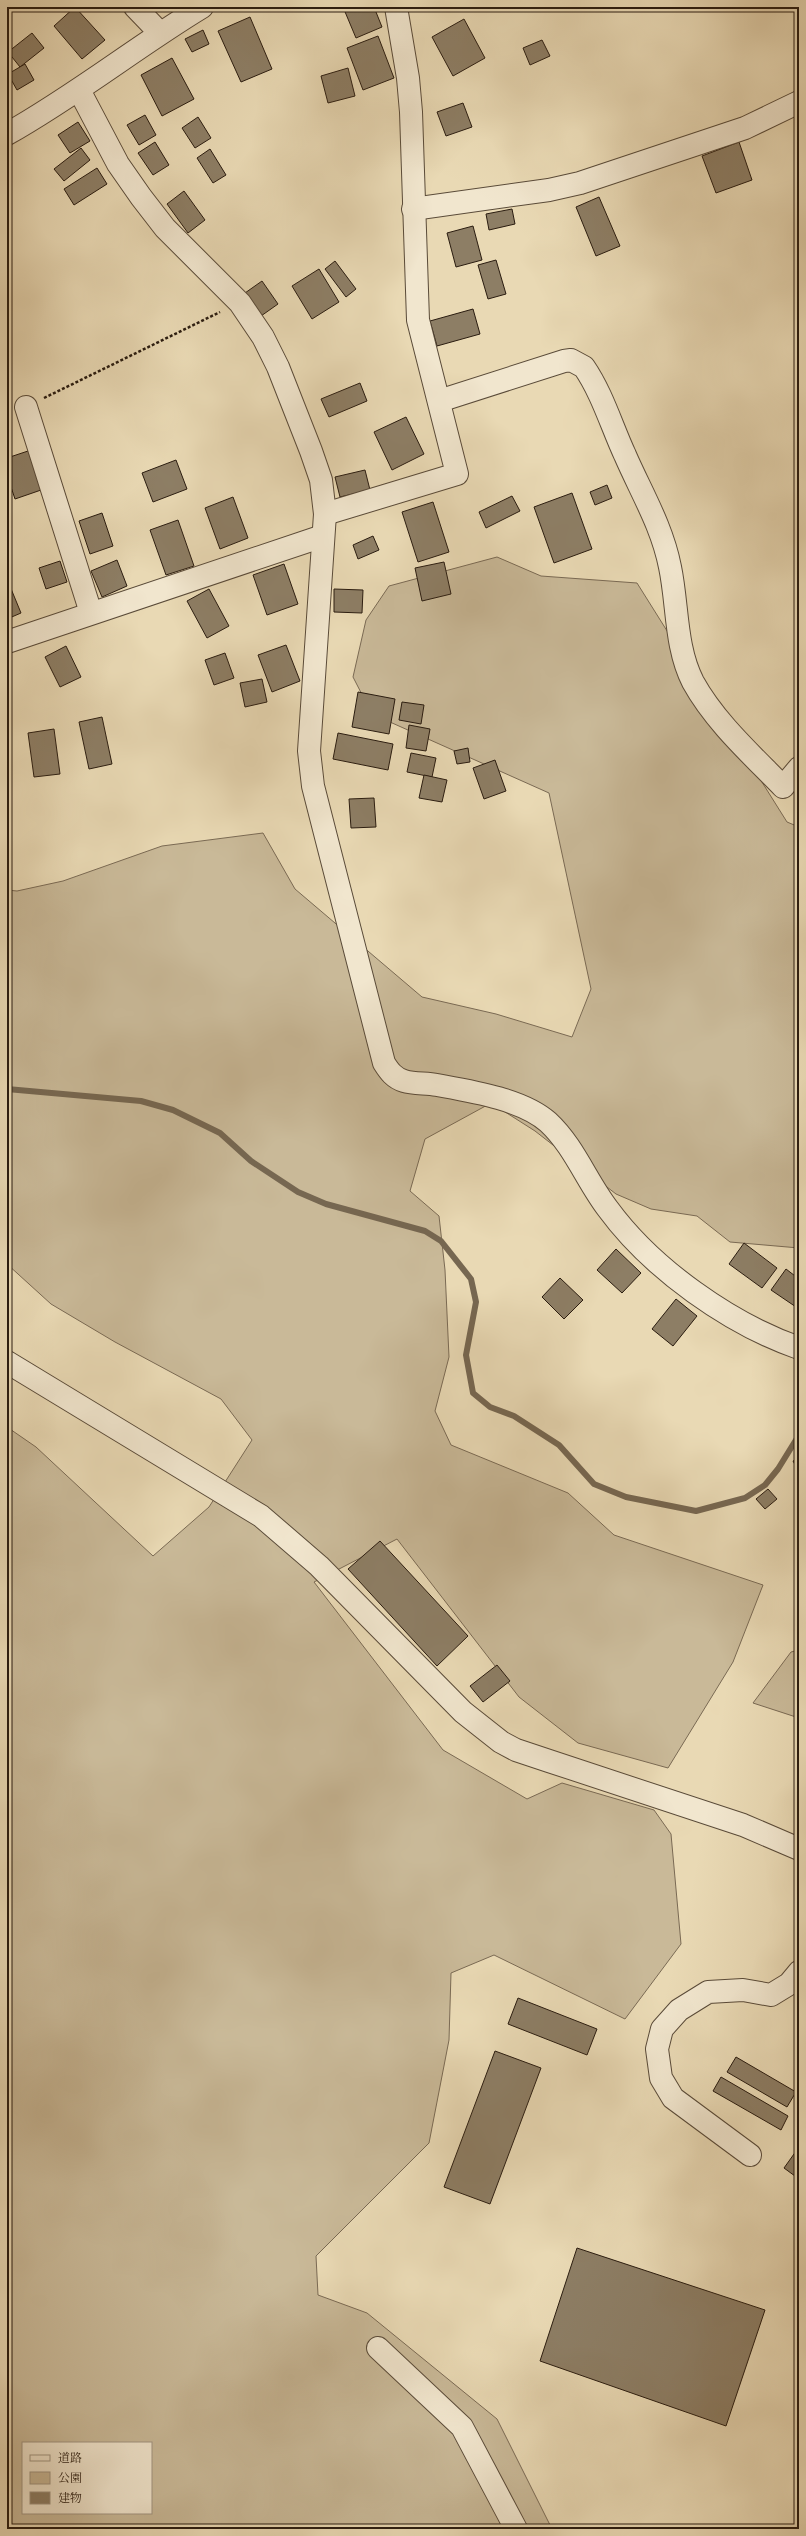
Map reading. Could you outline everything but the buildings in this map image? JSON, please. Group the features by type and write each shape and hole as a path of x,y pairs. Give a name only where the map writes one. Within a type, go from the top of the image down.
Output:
{"street":[{"path":"135,7 160,33"},
{"path":"7,134 78,90 160,33 202,7"},
{"path":"325,514 457,474 418,320 408,78 396,7"},
{"path":"78,90 118,164 156,216 165,228 240,303 263,337 286,388 321,480 325,514 322,536 309,751 314,786 325,833 384,1063 391,1074 403,1081 436,1085 501,1100 534,1113 548,1122 563,1140 625,1231 654,1259 685,1284 734,1317 759,1331 799,1348"},
{"path":"413,209 549,190 580,183 745,128 799,102"},
{"path":"439,401 572,360 584,367 659,526 670,567 684,661 693,681 723,722 783,787 799,768"},
{"path":"26,407 91,613"},
{"path":"7,642 322,536"},
{"path":"7,1362 261,1516 319,1566 463,1712 501,1742 516,1750 743,1825 799,1849"},
{"path":"750,2155 673,2098 661,2078 657,2049 662,2029 679,2010 708,1992 744,1990 771,1995 789,1984 799,1972"},
{"path":"378,2348 462,2427 516,2529"}],"path":[{"path":"26,407 240,303"}],"green space":[{"path":"497,557 541,576 637,583 787,822 799,827 799,1248 730,1242 697,1216 651,1209 616,1194 535,1131 491,1103 425,1139 410,1191 439,1216 445,1270 449,1357 435,1411 451,1445 568,1493 614,1535 763,1585 733,1662 668,1768 578,1743 519,1697 397,1539 314,1582 443,1750 527,1799 562,1783 654,1810 671,1834 681,1944 625,2019 494,1955 451,1973 449,2040 429,2143 316,2256 318,2295 367,2313 497,2419 552,2529 7,2529 7,1427 36,1447 153,1556 209,1507 252,1440 221,1399 115,1342 51,1304 7,1264 7,890 17,891 63,881 162,846 263,833 295,889 422,997 496,1014 572,1037 591,989 549,793 372,714 353,677 366,620 389,586"},
{"path":"799,1650 799,1718 753,1703 791,1652"}],"waterway":[{"path":"7,1089 141,1101 173,1110 220,1133 251,1161 298,1192 326,1204 425,1231 441,1241 471,1279 476,1302 466,1355 473,1393 490,1407 514,1416 559,1445 594,1484 626,1497 696,1511 745,1498 765,1485 778,1469 799,1435"}]}
